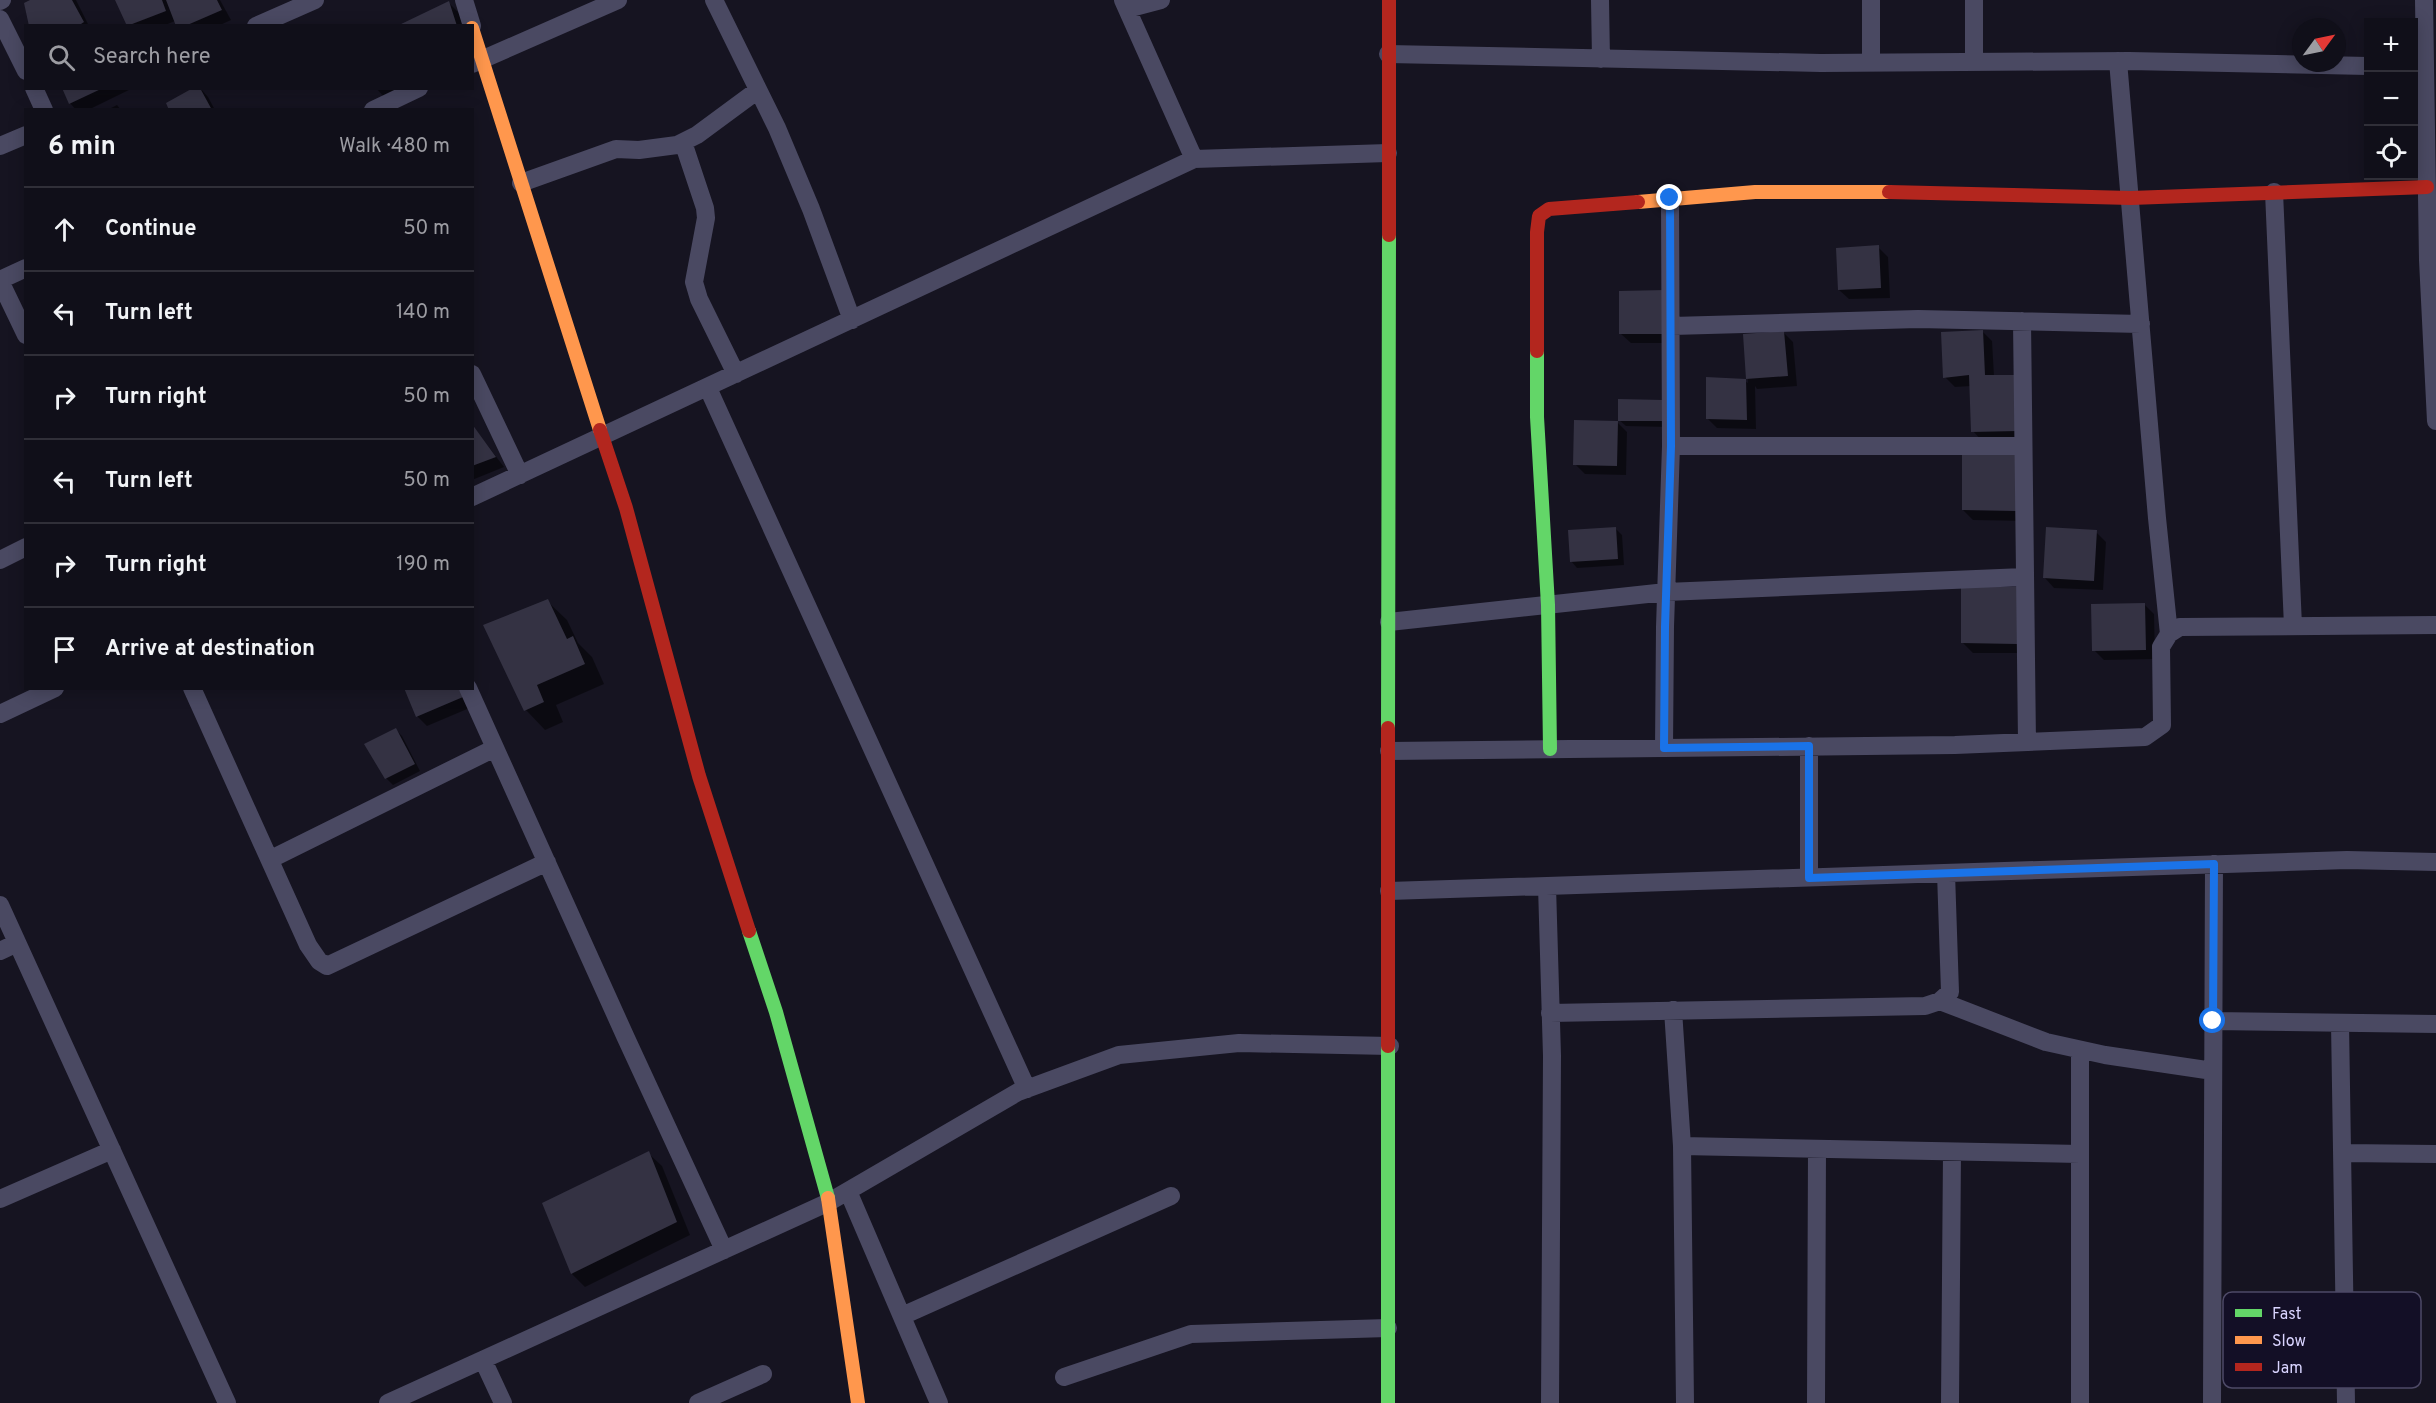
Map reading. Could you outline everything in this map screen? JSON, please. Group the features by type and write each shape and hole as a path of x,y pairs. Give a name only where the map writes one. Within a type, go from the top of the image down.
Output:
{"street":[{"path":"261,24 315,0"},
{"path":"464,0 471,24"},
{"path":"477,62 618,0"},
{"path":"714,0 777,128 811,210 852,320"},
{"path":"1161,0 1125,5 1194,159"},
{"path":"1388,1403 1389,0"},
{"path":"1600,0 1601,59"},
{"path":"1871,0 1871,63"},
{"path":"1974,0 1974,62"},
{"path":"2424,0 2419,67 2433,283 2436,421"},
{"path":"0,18 24,67"},
{"path":"474,41 477,62 521,183 603,437 644,571 699,776 776,1012 829,1202 858,1403"},
{"path":"1388,54 1871,63 2118,61 2364,66"},
{"path":"2118,61 2169,634"},
{"path":"35,90 43,108"},
{"path":"377,108 415,90"},
{"path":"521,183 616,149 639,150 682,142 697,135 758,90"},
{"path":"0,146 24,136"},
{"path":"682,142 705,208 706,218 694,282 699,299 736,374"},
{"path":"474,496 1194,159 1388,153"},
{"path":"1550,749 1548,605 1537,417 1537,232 1539,216 1549,209 1755,192 1868,191 2131,198 2427,187"},
{"path":"2274,192 2293,626"},
{"path":"1664,748 1671,446 1670,198"},
{"path":"24,269 0,280 24,331"},
{"path":"1672,326 1918,319 2141,324"},
{"path":"2022,321 2027,742"},
{"path":"474,378 520,475"},
{"path":"708,388 1027,1089"},
{"path":"1671,446 2023,446"},
{"path":"0,560 24,548"},
{"path":"1389,622 1666,592 2024,577"},
{"path":"1389,751 1955,745 2145,737 2162,725 2161,647 2169,634 2180,627 2436,625"},
{"path":"0,714 51,690"},
{"path":"193,690 308,945 319,961 327,966 547,862"},
{"path":"469,690 724,1250"},
{"path":"1809,746 1809,878"},
{"path":"271,859 495,748"},
{"path":"1389,891 2347,860 2436,862"},
{"path":"2212,1403 2214,864"},
{"path":"1550,1013 1925,1006 1940,1001 1950,992 1946,873"},
{"path":"1546,886 1550,1013 1550,1403"},
{"path":"0,905 227,1403"},
{"path":"0,951 17,943"},
{"path":"1940,1001 2046,1042 2080,1050 2213,1071"},
{"path":"1673,1011 1682,1146 1685,1403"},
{"path":"2213,1021 2436,1024"},
{"path":"2340,1023 2345,1292"},
{"path":"388,1403 829,1202 1027,1089 1119,1055 1239,1043 1389,1046"},
{"path":"2080,1050 2080,1403"},
{"path":"1682,1146 2080,1154"},
{"path":"1816,1403 1817,1149"},
{"path":"0,1199 112,1150"},
{"path":"1950,1403 1952,1152"},
{"path":"2343,1153 2436,1154"},
{"path":"848,1191 939,1403"},
{"path":"902,1316 1171,1196"},
{"path":"1064,1377 1191,1334 1388,1328"},
{"path":"483,1360 503,1403"},
{"path":"698,1403 763,1374"},
{"path":"2346,1388 2346,1403"}],"building":[{"path":"30,0 72,0 84,22 81,24 29,24 24,3"},
{"path":"115,0 162,0 166,11 132,24 126,24"},
{"path":"166,0 217,0 222,10 190,24 175,24"},
{"path":"449,1 456,24 401,24"},
{"path":"63,90 99,90 69,104"},
{"path":"189,90 201,90 211,108 168,108 166,103"},
{"path":"1879,245 1881,288 1838,290 1836,248"},
{"path":"1666,290 1667,334 1619,334 1619,291"},
{"path":"1983,330 1985,375 2016,375 2018,431 1971,432 1969,375 1943,378 1941,332"},
{"path":"1784,331 1788,376 1746,379 1743,334"},
{"path":"1706,377 1746,379 1747,420 1706,419"},
{"path":"1618,399 1663,400 1663,421 1618,421"},
{"path":"1574,420 1618,421 1617,466 1573,465"},
{"path":"474,427 496,457 474,465"},
{"path":"1962,454 2018,454 2017,511 1962,510"},
{"path":"1616,527 1618,559 1570,562 1568,530"},
{"path":"2046,527 2097,530 2094,581 2043,578"},
{"path":"1961,587 2018,587 2017,644 1961,643"},
{"path":"548,599 567,639 573,636 585,664 537,685 544,702 524,711 483,625"},
{"path":"2145,603 2146,650 2092,651 2091,604"},
{"path":"405,690 469,690 470,694 416,717"},
{"path":"396,728 415,764 385,779 364,744"},
{"path":"649,1151 677,1222 571,1274 542,1203"}],"traffic: fast":[{"path":"1388,728 1389,235"},
{"path":"1537,351 1537,417 1548,605 1550,749"},
{"path":"749,931 776,1012 828,1198"},
{"path":"1388,1046 1388,1403"}],"traffic: slow":[{"path":"474,34 600,430"},
{"path":"1638,202 1755,192 1889,192"},
{"path":"828,1198 858,1403"}],"traffic: jam":[{"path":"1389,0 1389,235"},
{"path":"1889,192 2131,198 2427,187"},
{"path":"1537,351 1539,216 1549,209 1638,202"},
{"path":"600,430 626,508 699,776 749,931"},
{"path":"1388,728 1388,1046"}],"route":[{"path":"1670,198 1671,446 1665,627 1664,748 1809,746 1809,878 2214,864 2213,1021"}]}
